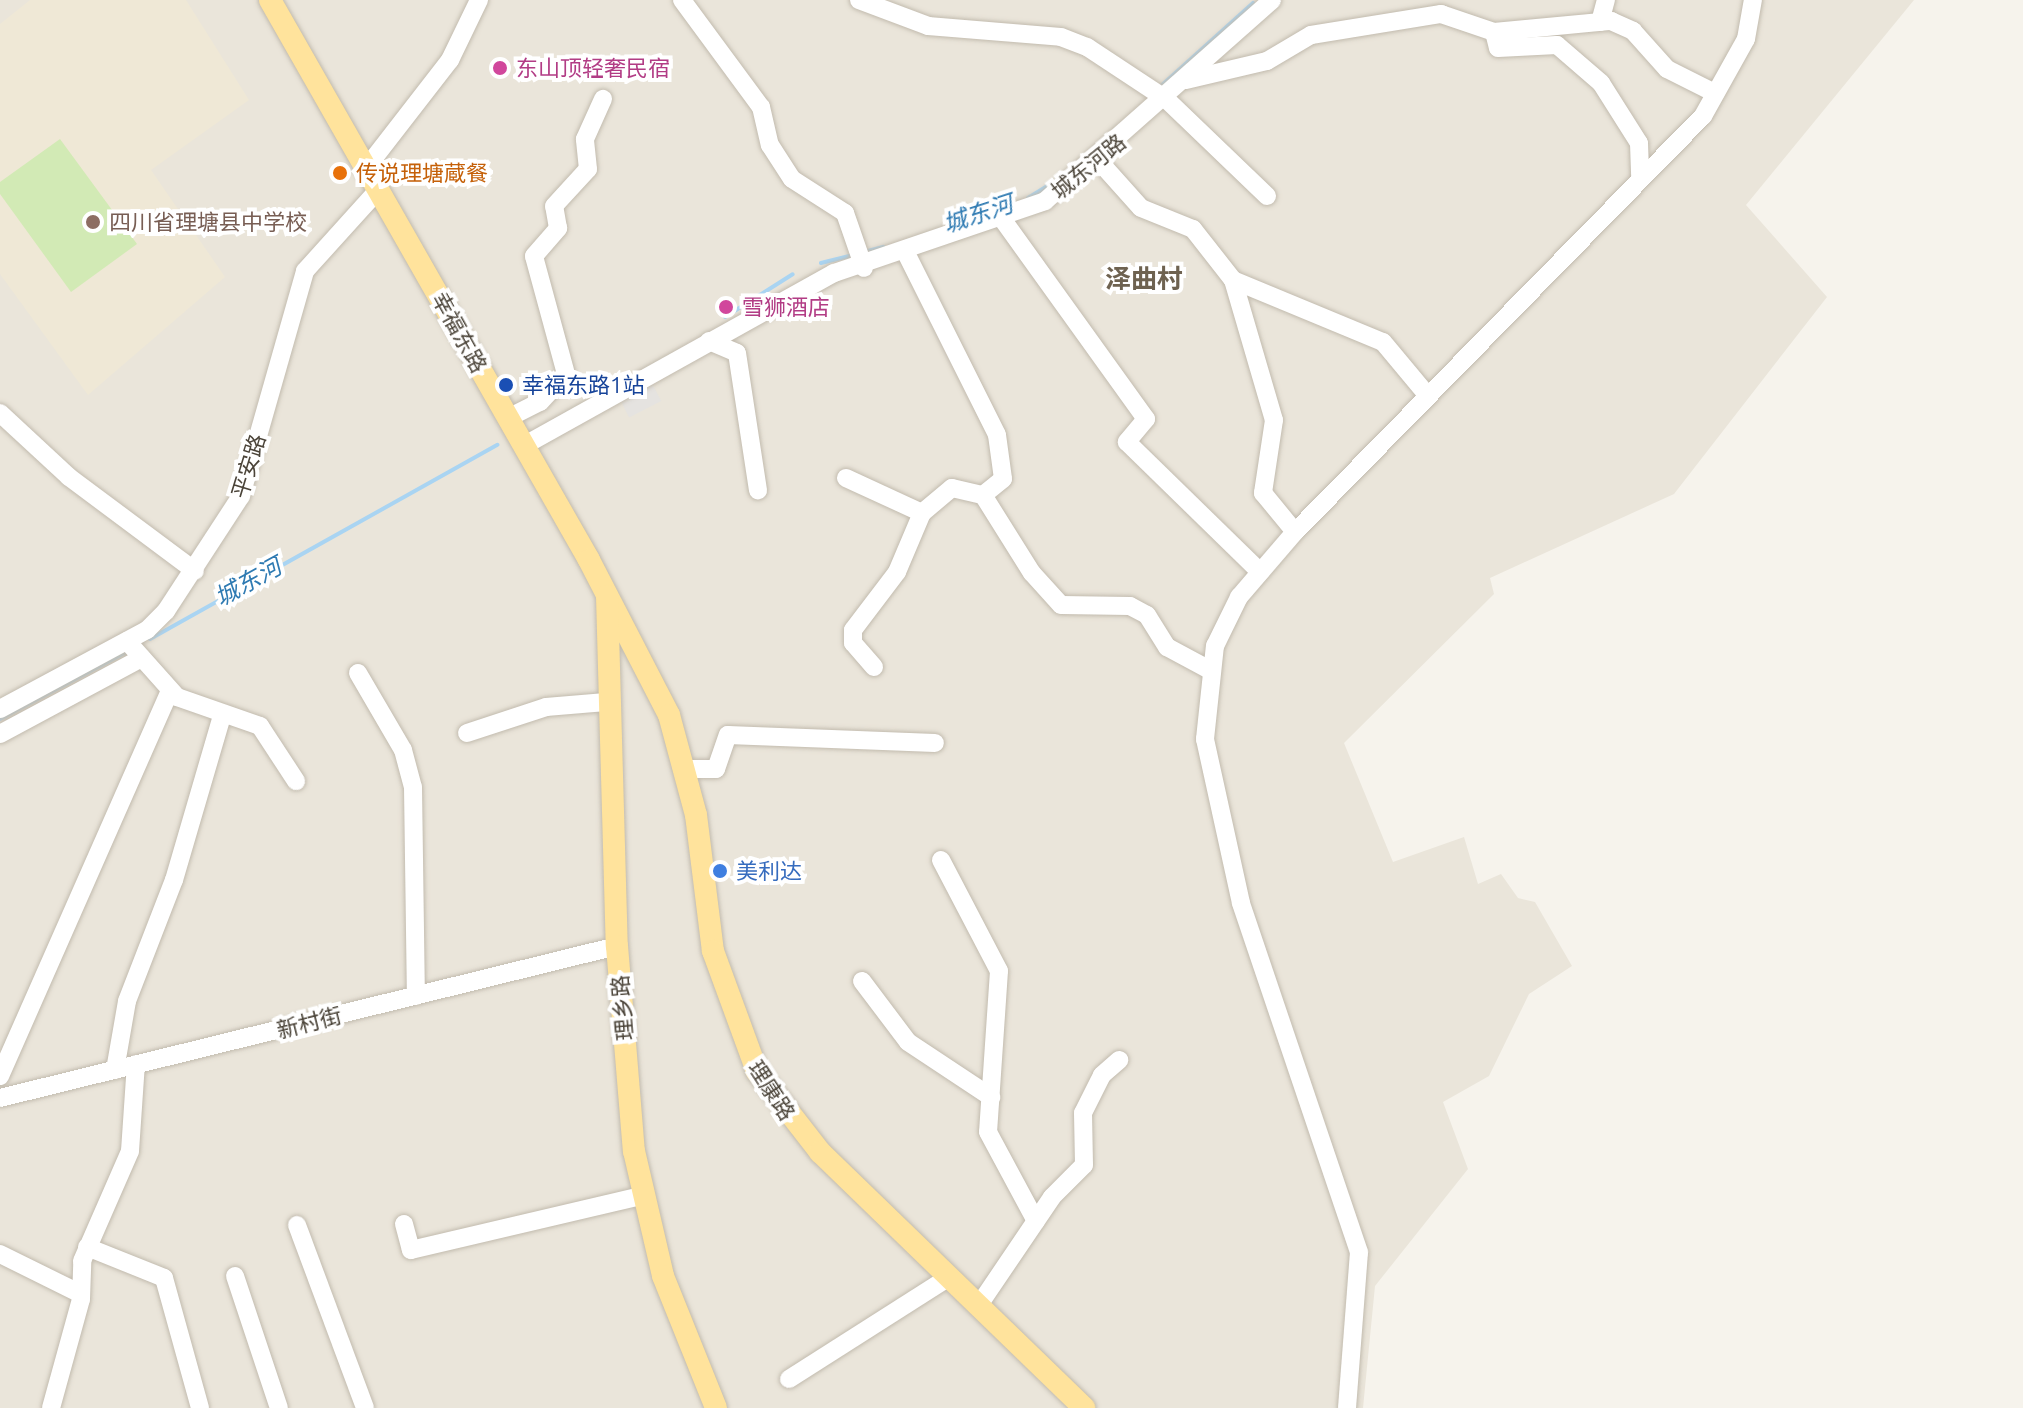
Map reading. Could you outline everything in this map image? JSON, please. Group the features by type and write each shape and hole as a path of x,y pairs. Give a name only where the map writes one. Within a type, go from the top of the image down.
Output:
{"main road":[{"name":"幸福东路","path":"270,0 525,445 646,666"},
{"name":"理乡路","path":"607,595 604,676 617,946 641,1196 676,1314 716,1408"},
{"path":"604,676 624,664 646,666"},
{"name":"理康路","path":"646,666 685,769 713,951 753,1063 797,1128 979,1305 1075,1405"}],"street":[{"path":"367,167 450,60 479,0"},
{"path":"682,0 761,107 770,145 792,179 838,204 862,258"},
{"path":"859,0 952,30 1061,37 1158,93 1267,196"},
{"name":"城东河路","path":"525,445 862,258 906,253 1003,220 1045,201 1098,160 1158,93 1186,80 1272,0"},
{"path":"1600,22 1606,0"},
{"path":"1347,1408 1359,1252 1241,903 1205,739 1208,669 1231,609 1295,532 1640,178 1677,147 1715,93 1746,39 1753,0"},
{"path":"1186,80 1267,61 1311,35 1365,31 1405,16 1441,14 1494,32 1600,22 1633,31 1667,69 1715,93"},
{"path":"1494,32 1498,48 1557,45 1601,83 1639,143 1640,178"},
{"path":"508,418 540,402 566,374 534,256 558,228 554,206 588,169 585,139 603,99"},
{"path":"1098,160 1141,208 1193,229 1233,280 1274,420 1263,493 1295,532"},
{"name":"平安路","path":"0,709 134,648 195,571 247,480 301,280 379,189"},
{"path":"1003,220 1146,419 1127,442 1260,572"},
{"path":"906,253 997,435 1003,479 983,495"},
{"path":"1233,280 1383,342 1428,396"},
{"path":"709,341 737,353 758,490"},
{"path":"0,413 69,477 195,571"},
{"path":"846,478 922,513"},
{"path":"874,667 853,643 853,630 897,572 922,513 952,488 983,495 1061,605 1130,606 1147,615 1167,647 1208,669"},
{"path":"0,734 134,648 170,691 222,716 260,726 296,781"},
{"path":"358,673 403,750 413,787 416,996"},
{"path":"1,1072 170,691"},
{"path":"467,733 546,707 606,702"},
{"path":"115,1070 127,1001 174,880 222,716"},
{"path":"685,769 716,769 728,735 935,743"},
{"path":"941,860 999,971 988,1132 1036,1221"},
{"name":"新村街","path":"0,1098 617,946"},
{"path":"862,981 908,1042 991,1097"},
{"path":"979,1305 1036,1221 1084,1165 1083,1113 1102,1075 1119,1060"},
{"path":"51,1408 81,1294 87,1247 130,1151 136,1064"},
{"path":"404,1224 411,1250 641,1196"},
{"path":"297,1225 365,1408"},
{"path":"87,1247 164,1278 200,1408"},
{"path":"0,1254 81,1294"},
{"path":"235,1276 279,1408"},
{"path":"789,1379 949,1277"}],"shaded area":[{"path":"0,0 1914,0 1746,205 1827,297 1674,494 1490,578 1494,594 1344,743 1393,862 1464,837 1478,884 1501,874 1518,898 1535,902 1572,966 1529,994 1489,1076 1443,1102 1468,1169 1375,1286 1363,1408 0,1408"},
{"name":"四川省理塘县中学校","path":"30,0 186,0 249,100 151,170 225,277 88,395 0,274 0,24"},
{"path":"653,385 661,401 629,417 621,401"}],"green space":[{"path":"60,139 137,244 71,292 0,194 0,182"}],"waterway":[{"name":"城东河","path":"1161,86 1253,3"},
{"name":"城东河","path":"1028,198 1054,182"},
{"name":"城东河","path":"864,252 883,247"},
{"name":"城东河","path":"821,263 852,255"},
{"name":"城东河","path":"725,317 793,274"},
{"name":"城东河","path":"150,639 497,445"},
{"name":"城东河","path":"0,719 128,651"}],"place":[{"name":"东山顶轻奢民宿","path":"500,68"},
{"name":"传说理塘蔵餐","path":"340,173"},
{"name":"四川省理塘县中学校","path":"93,222"},
{"name":"雪狮酒店","path":"726,307"},
{"name":"幸福东路1站","path":"506,385"},
{"name":"美利达","path":"720,871"}],"district":[{"name":"泽曲村","path":"1144,279"}]}
